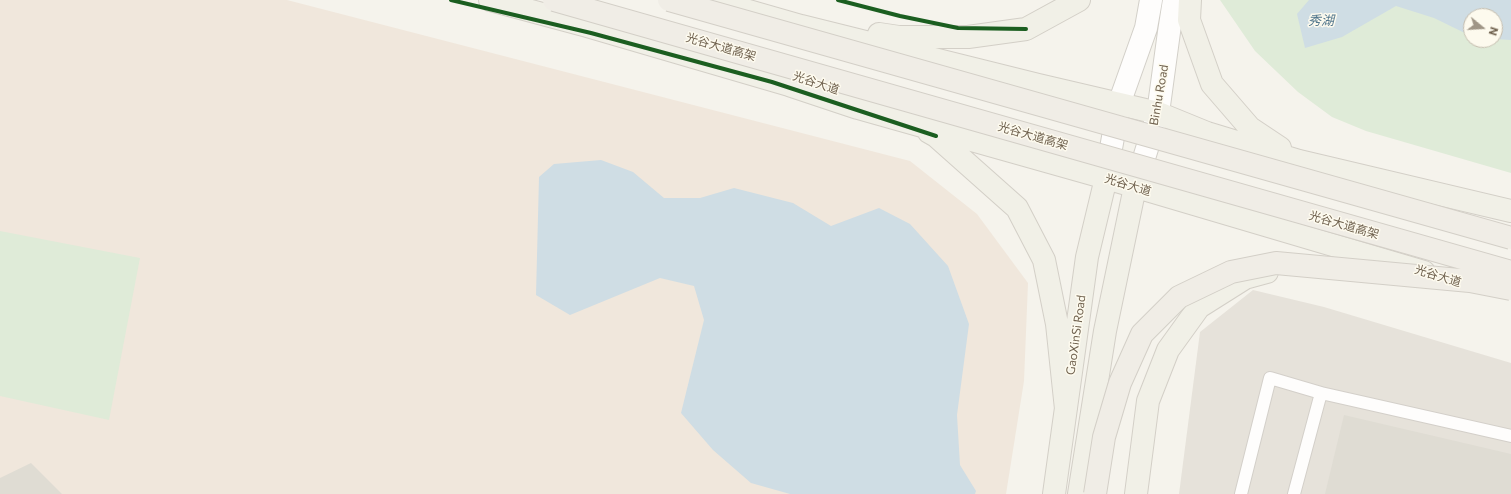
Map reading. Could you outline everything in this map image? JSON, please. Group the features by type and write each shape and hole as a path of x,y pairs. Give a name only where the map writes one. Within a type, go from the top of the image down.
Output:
{"highway":[{"name":"光谷大道高架","path":"554,0 1511,272"},
{"path":"669,0 1511,238"},
{"path":"1095,494 1104,437 1120,384 1142,334 1179,297 1231,272 1276,262 1470,281 1511,289"}],"main road":[{"name":"光谷大道","path":"490,0 587,26 774,80 858,108 1106,178 1427,272 1511,299"},
{"path":"710,0 801,26 1038,85 1158,113 1207,133 1299,161 1511,211"},
{"path":"801,26 899,37 968,37 1026,29 1079,0"},
{"path":"1106,178 1119,104 1146,28 1152,0"},
{"name":"Binhu Road","path":"1135,187 1158,113 1174,0"},
{"path":"1190,0 1189,20 1212,84 1250,128 1299,161"},
{"path":"858,108 930,133 1017,208 1044,260 1057,324 1066,409"},
{"name":"GaoXinSi Road","path":"1054,494 1087,257 1106,178"},
{"path":"1079,494 1105,331 1135,187"},
{"path":"1136,494 1148,401 1168,350 1199,307 1245,278 1292,265 1343,262 1427,272"}],"lane":[{"path":"1241,494 1270,378 1321,393 1511,436"},
{"path":"1294,494 1321,393"}],"shaded area":[{"path":"0,0 287,0 910,161 977,214 1028,283 1024,381 1006,494 0,494"},
{"path":"1253,290 1324,307 1511,363 1511,494 1179,494 1200,332"}],"green space":[{"path":"1220,0 1511,0 1511,173 1366,131 1332,117 1298,92 1255,51"},
{"path":"0,231 140,258 109,420 0,396"}],"water":[{"name":"秀湖","path":"1309,0 1511,0 1511,40 1503,40 1503,8 1463,8 1463,32 1434,18 1396,6 1342,37 1305,48 1297,14"},
{"path":"601,160 633,172 664,198 700,198 734,188 793,203 831,226 879,208 910,224 948,266 969,324 957,415 960,465 976,491 975,494 790,494 751,483 713,450 681,413 704,320 694,286 660,278 570,315 536,295 539,177 554,164"}],"building":[{"path":"1344,415 1511,454 1511,494 1325,494"},
{"path":"31,463 62,494 0,494 0,478"}],"cycle path":[{"path":"451,0 591,33 772,82 936,136"},
{"path":"838,0 900,16 958,28 1026,29"}]}
